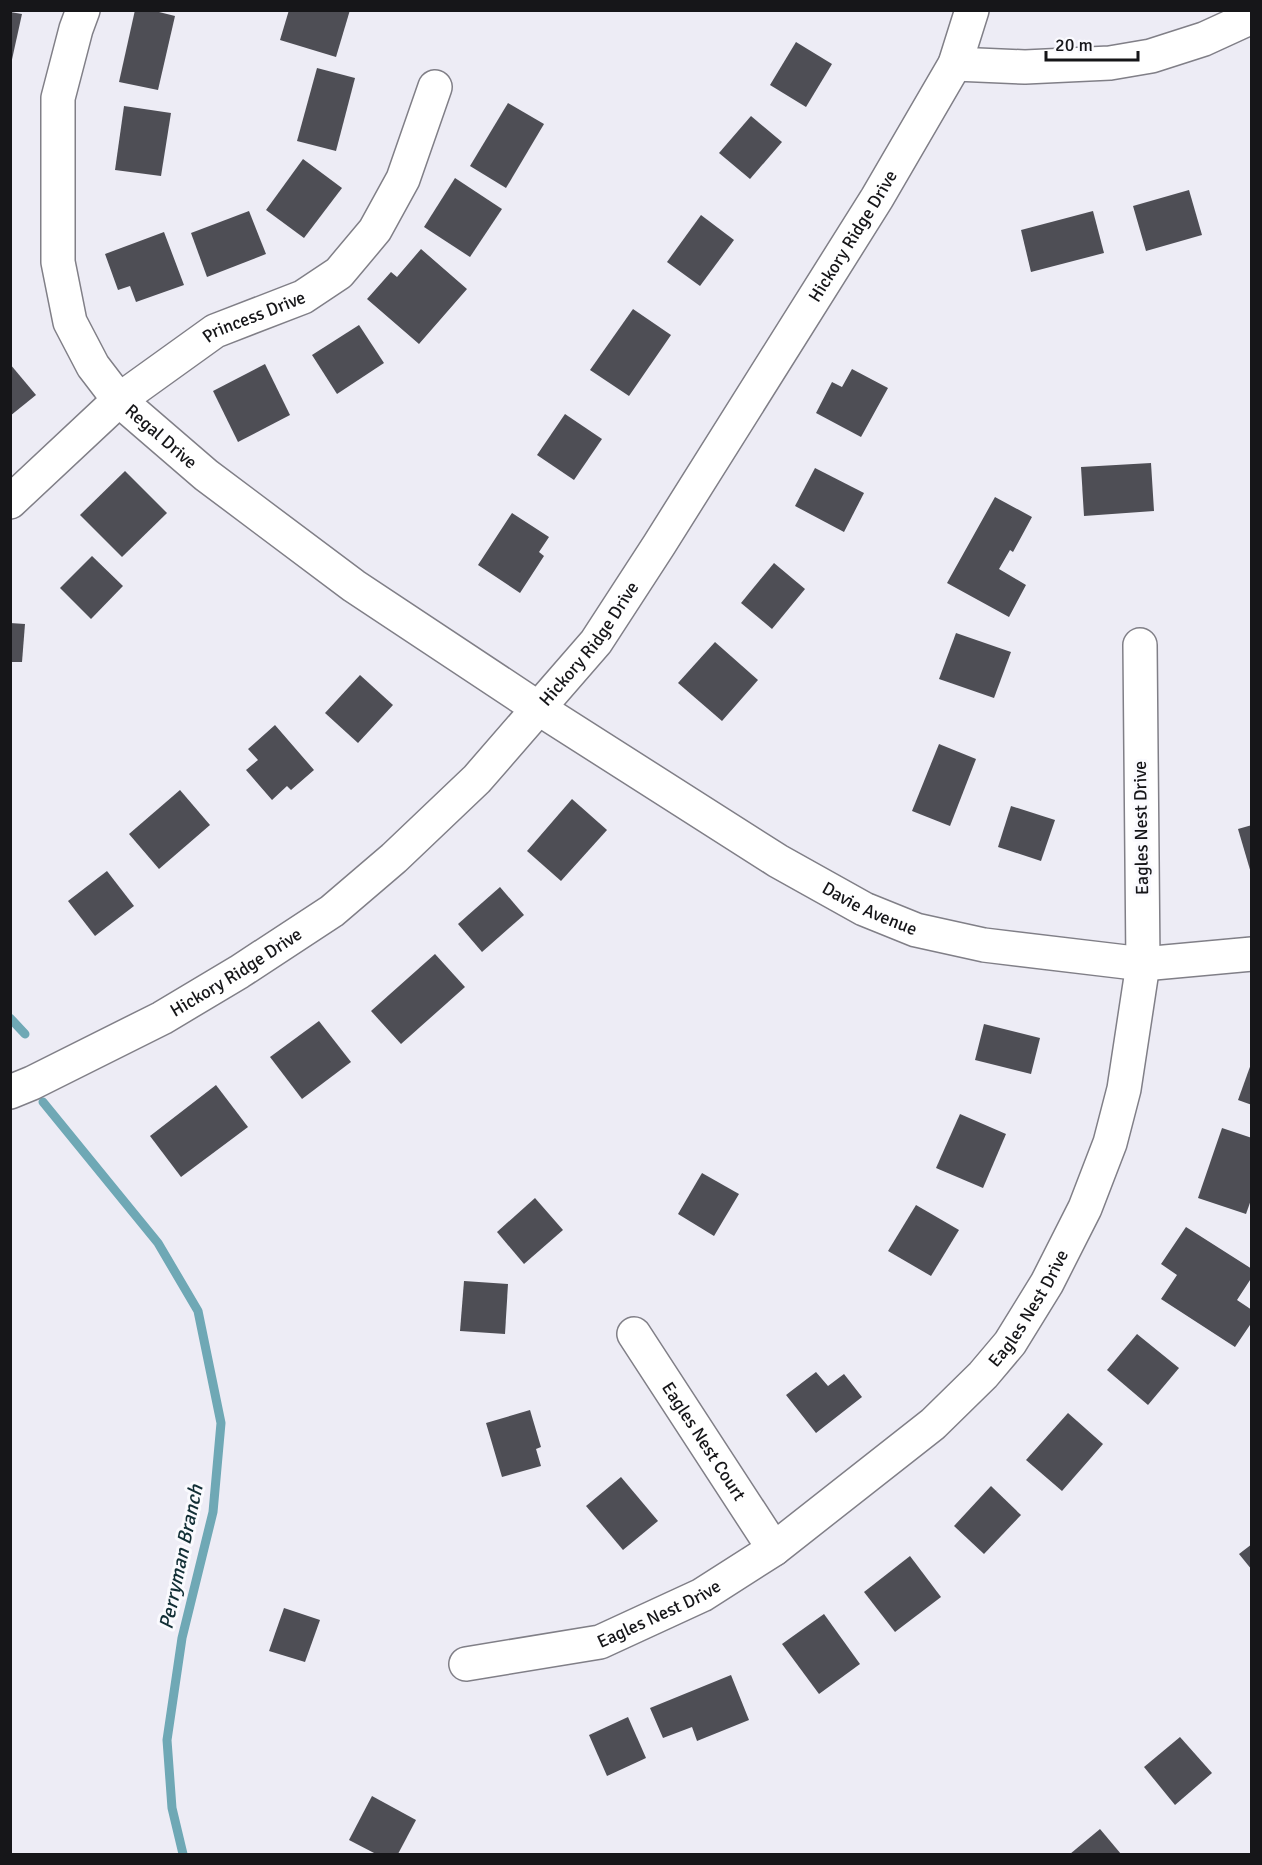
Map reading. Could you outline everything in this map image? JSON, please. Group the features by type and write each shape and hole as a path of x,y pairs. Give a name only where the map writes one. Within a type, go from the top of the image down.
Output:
{"street":[{"name":"Regal Drive","path":"83,10 57,98 58,262 70,322 93,366 119,400 206,475 354,586 538,708"},
{"name":"Hickory Ridge Drive","path":"10,1092 162,1018 239,972 332,911 394,858 477,779 596,642 659,545 877,198 955,64 972,10"},
{"path":"955,64 1025,67 1110,63 1151,56 1204,39 1251,17"},
{"name":"Princess Drive","path":"10,502 119,400 215,332 303,297 339,273 375,230 403,179 435,87"},
{"name":"Eagles Nest Drive","path":"466,1664 600,1642 702,1595 774,1549 933,1424 983,1375 1010,1343 1047,1283 1085,1208 1110,1143 1124,1089 1143,963 1140,645"},
{"name":"Davie Avenue","path":"538,708 778,861 864,909 916,930 984,945 1143,963 1251,954"},
{"name":"Eagles Nest Court","path":"634,1334 774,1549"}],"building":[{"path":"135,10 151,10 175,16 158,90 119,82"},
{"path":"289,10 350,10 336,57 280,40"},
{"path":"10,12 22,14 11,64 10,64"},
{"path":"796,42 832,64 806,107 770,85"},
{"path":"317,68 355,78 336,151 297,141"},
{"path":"508,103 544,124 506,188 470,166"},
{"path":"124,106 171,113 161,176 115,170"},
{"path":"751,116 782,142 750,179 719,153"},
{"path":"303,159 342,188 304,238 266,210"},
{"path":"455,178 502,209 470,257 424,227"},
{"path":"1189,190 1202,235 1146,251 1133,206"},
{"path":"249,211 266,254 207,277 191,233"},
{"path":"1093,211 1104,253 1031,272 1021,230"},
{"path":"701,215 734,240 700,286 667,262"},
{"path":"164,232 184,285 136,302 130,286 118,290 105,254"},
{"path":"421,249 467,289 419,344 367,299 391,272 397,277"},
{"path":"633,309 671,335 629,396 590,370"},
{"path":"359,325 384,363 337,394 312,355"},
{"path":"10,364 36,395 10,416"},
{"path":"265,364 290,415 238,442 213,391"},
{"path":"852,369 888,388 861,437 816,413 832,382 842,387"},
{"path":"565,414 602,439 574,480 537,455"},
{"path":"1151,463 1154,511 1084,516 1081,467"},
{"path":"815,468 864,493 844,532 795,506"},
{"path":"125,471 167,513 122,557 80,515"},
{"path":"995,497 1032,517 1013,552 1010,550 999,569 1026,585 1009,617 947,583"},
{"path":"512,513 549,537 539,552 544,556 520,593 478,565"},
{"path":"92,556 123,586 91,619 60,588"},
{"path":"774,563 805,589 772,629 741,603"},
{"path":"10,623 25,624 22,662 10,662"},
{"path":"956,633 1011,652 994,698 939,679"},
{"path":"715,642 758,680 722,721 678,683"},
{"path":"360,675 393,705 358,743 325,713"},
{"path":"275,725 314,770 291,790 287,786 272,800 246,770 258,760 248,749"},
{"path":"939,744 976,759 950,826 912,811"},
{"path":"180,790 210,825 159,869 129,834"},
{"path":"572,799 607,830 561,881 527,851"},
{"path":"1011,806 1055,820 1041,861 998,847"},
{"path":"1252,825 1252,873 1251,873 1238,829"},
{"path":"107,871 134,906 95,936 68,901"},
{"path":"500,887 524,915 482,952 458,924"},
{"path":"435,954 465,987 401,1044 371,1011"},
{"path":"319,1021 351,1062 302,1099 270,1057"},
{"path":"984,1024 1040,1038 1031,1074 975,1060"},
{"path":"1252,1064 1252,1105 1238,1100"},
{"path":"216,1085 248,1127 181,1177 150,1136"},
{"path":"960,1114 1006,1134 983,1188 936,1168"},
{"path":"1222,1128 1252,1138 1252,1197 1246,1214 1198,1198"},
{"path":"702,1173 739,1194 714,1236 678,1214"},
{"path":"535,1198 563,1230 524,1264 497,1232"},
{"path":"916,1205 959,1230 931,1276 888,1251"},
{"path":"1186,1227 1252,1269 1252,1277 1237,1300 1252,1310 1252,1322 1235,1347 1161,1299 1177,1275 1161,1264"},
{"path":"464,1281 508,1284 505,1334 460,1331"},
{"path":"1137,1334 1179,1368 1148,1405 1107,1370"},
{"path":"816,1372 828,1386 844,1374 862,1397 816,1433 786,1395"},
{"path":"530,1410 541,1447 536,1449 541,1466 502,1477 486,1423"},
{"path":"1068,1413 1103,1444 1062,1491 1026,1460"},
{"path":"621,1477 658,1521 623,1550 586,1506"},
{"path":"991,1486 1021,1515 984,1554 954,1526"},
{"path":"1252,1544 1252,1570 1239,1554"},
{"path":"910,1556 941,1597 895,1632 864,1592"},
{"path":"284,1608 320,1620 305,1662 269,1651"},
{"path":"824,1614 860,1664 819,1694 782,1644"},
{"path":"731,1675 749,1720 697,1741 692,1727 663,1738 650,1708"},
{"path":"628,1717 646,1758 607,1776 589,1735"},
{"path":"1180,1737 1212,1773 1175,1805 1144,1767"},
{"path":"372,1796 416,1820 398,1854 376,1854 349,1840"},
{"path":"1100,1829 1121,1854 1070,1854"}],"waterway":[{"name":"Perryman Branch","path":"10,1018 25,1034"},
{"name":"Perryman Branch","path":"43,1102 158,1243 198,1311 221,1423 213,1512 182,1638 167,1740 172,1808 183,1854"}]}
